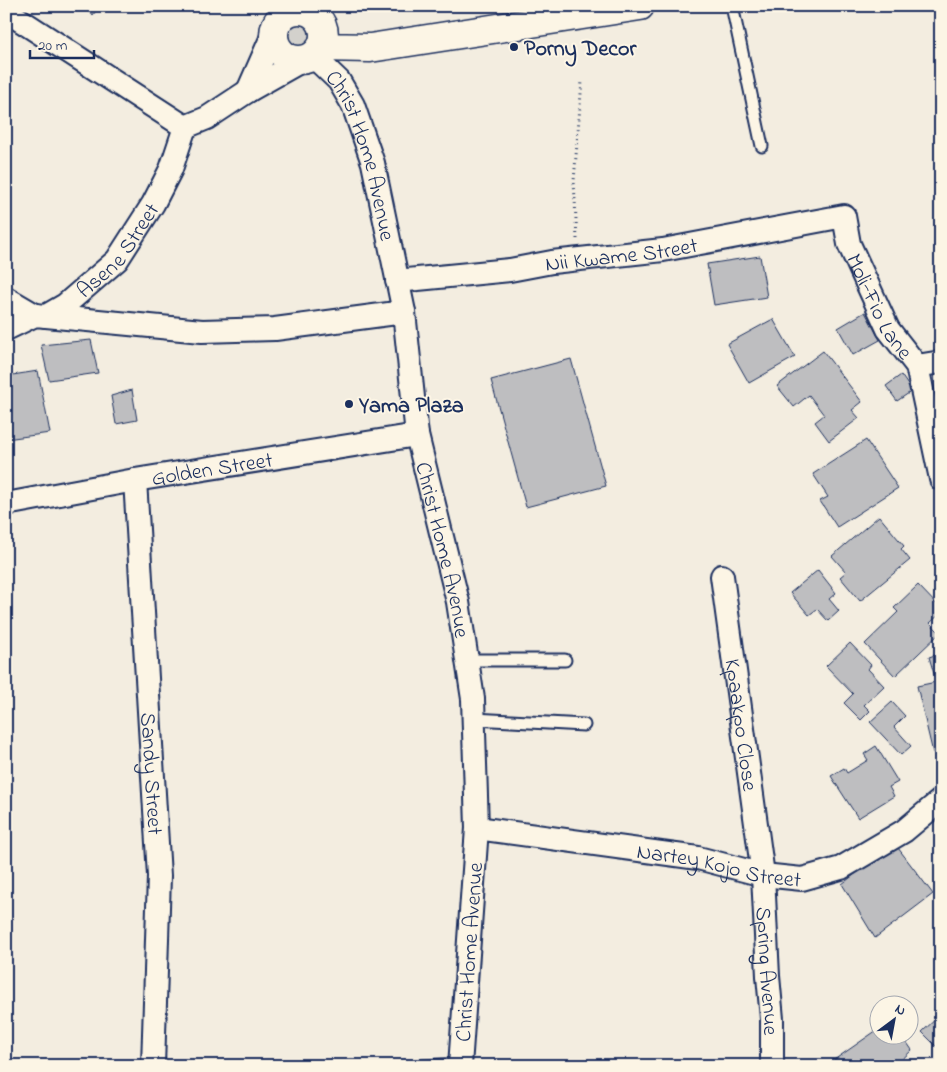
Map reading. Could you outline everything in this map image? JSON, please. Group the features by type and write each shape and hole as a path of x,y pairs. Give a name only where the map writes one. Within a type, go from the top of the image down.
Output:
{"street":[{"path":"315,35 370,48 640,6"},
{"path":"248,91 283,17 292,10 309,12 315,35"},
{"path":"6,11 185,126 207,118 248,91 315,35"},
{"path":"283,17 277,47 288,57 315,35"},
{"name":"Christ Home Avenue","path":"315,35 353,105 373,163 404,312 417,435 458,602 473,699 477,828 460,1065"},
{"name":"Asene Street","path":"6,329 65,305 117,260 153,204 171,169 185,126"},
{"name":"Nii Kwame Street","path":"397,281 510,270 552,262 663,250 844,216"},
{"name":"Moli-Fio Lane","path":"844,216 850,244 888,329 917,366 941,479"},
{"path":"6,298 41,315 202,332 275,329 404,312"},
{"path":"917,366 941,362"},
{"name":"Golden Street","path":"6,504 134,480 417,435"},
{"name":"Sandy Street","path":"134,480 159,876 153,1066"},
{"name":"Kpaakpo Close","path":"722,576 763,875"},
{"name":"Nartey Kojo Street","path":"477,828 698,858 763,875 802,878 841,868 904,831 941,800"},
{"name":"Spring Avenue","path":"763,875 772,1019 772,1066"}],"lane":[{"path":"732,6 762,146"},
{"path":"467,660 565,660"},
{"path":"474,719 584,725"},
{"path":"423,1066 460,1065"}],"path":[{"path":"578,260 574,181 582,82"}],"shaded area":[{"path":"298,21 308,25 312,35 308,45 298,49 288,45 284,35 288,25"}],"building":[{"path":"79,6 99,6 93,15"},
{"path":"760,256 767,297 714,305 707,264"},
{"path":"865,312 880,340 853,355 838,328"},
{"path":"773,319 795,357 749,383 727,344"},
{"path":"91,340 98,373 49,380 41,345"},
{"path":"823,351 862,402 852,410 859,418 829,441 815,422 824,415 809,395 794,407 777,386"},
{"path":"571,359 606,486 526,507 491,380"},
{"path":"38,371 50,433 6,439 6,376"},
{"path":"901,375 912,391 897,401 886,386"},
{"path":"132,390 137,420 116,424 111,396"},
{"path":"866,440 898,488 837,527 820,501 828,497 813,474"},
{"path":"879,516 904,546 901,549 910,560 860,601 840,577 846,572 832,556"},
{"path":"818,570 836,593 829,599 839,611 828,621 817,609 809,615 790,593"},
{"path":"918,585 941,609 941,613 930,623 940,633 895,676 865,644 898,612 894,608"},
{"path":"850,643 871,665 868,669 884,686 864,705 870,711 861,720 844,703 853,694 826,666"},
{"path":"941,653 941,675 935,677 929,657"},
{"path":"941,681 941,752 933,753 917,686"},
{"path":"892,702 905,716 894,727 911,746 901,755 870,722"},
{"path":"876,746 898,782 889,787 894,796 858,818 831,776 844,768 847,773 868,760 864,754"},
{"path":"895,844 933,894 875,938 842,884"},
{"path":"941,1014 941,1051 922,1032"},
{"path":"870,1035 870,1044 908,1044 912,1050 895,1066 839,1066 834,1060"}],"place":[{"name":"Porny Decor","path":"514,47"},
{"name":"Yama Plaza","path":"349,404"}]}
